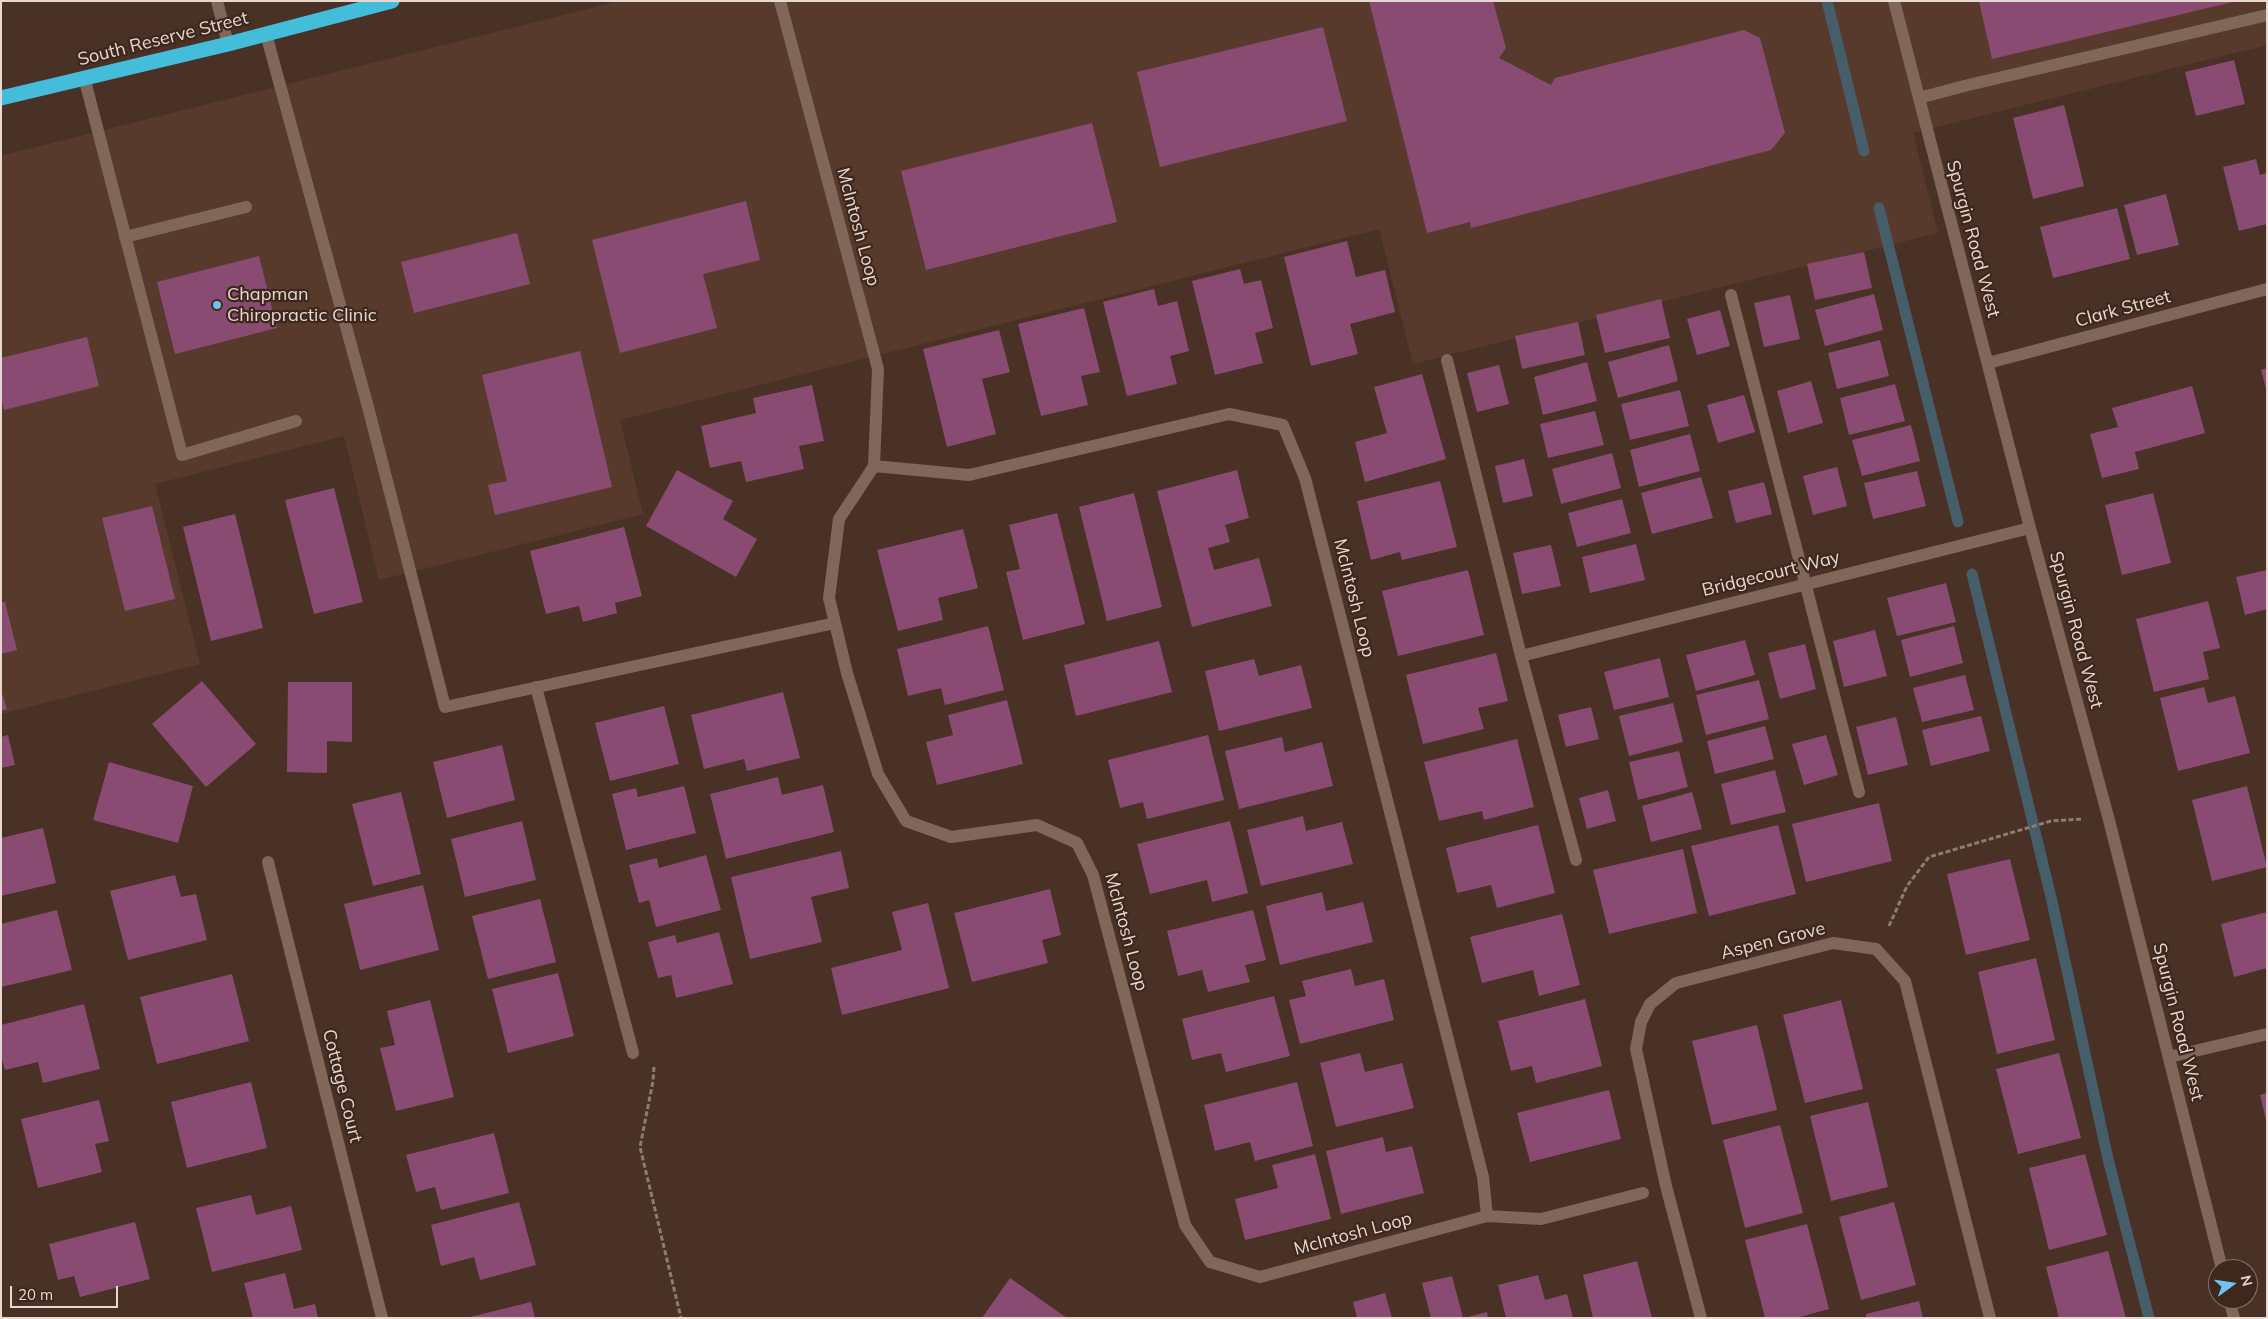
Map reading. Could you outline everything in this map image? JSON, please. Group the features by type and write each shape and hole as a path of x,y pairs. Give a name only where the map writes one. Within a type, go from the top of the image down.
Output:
{"highway":[{"name":"South Reserve Street","path":"1,98 228,44 392,1"}],"street":[{"path":"217,1 228,44"},
{"name":"McIntosh Loop","path":"780,1 878,369 874,466 839,519 829,598 847,673 878,774 906,821 951,837 1037,825 1077,844 1094,875 1185,1225 1210,1262 1260,1277 1486,1216 1540,1219 1643,1194"},
{"name":"Spurgin Road West","path":"1894,1 2030,528 2109,820 2220,1259"},
{"path":"1919,98 2267,15"},
{"path":"266,34 408,558 445,707 835,623"},
{"path":"84,77 182,455 296,421"},
{"path":"125,237 246,207"},
{"name":"Clark Street","path":"1988,363 2267,289"},
{"path":"1730,296 1859,792"},
{"path":"1446,360 1521,656 1576,860"},
{"name":"McIntosh Loop","path":"874,466 969,475 1229,414 1282,425 1308,487 1483,1177 1486,1216"},
{"name":"Bridgecourt Way","path":"1521,656 1805,583 2030,528"},
{"path":"536,687 633,1053"},
{"name":"Cottage Court","path":"268,862 382,1318"},
{"name":"Aspen Grove","path":"1701,1318 1666,1186 1636,1049 1641,1022 1650,1004 1676,983 1833,943 1876,949 1905,981 1990,1318"},
{"path":"2169,1057 2267,1034"}],"path":[{"path":"1889,926 1907,886 1929,857 2051,821 2071,818 2109,820"},
{"path":"633,1053 645,1054 654,1065 653,1081 640,1147 681,1318"}],"shaded area":[{"path":"619,1 2267,1 2267,45 1913,133 1938,233 1413,364 1379,229 620,420 643,514 379,580 344,436 155,484 200,664 1,714 1,156"}],"building":[{"path":"1369,1 1493,1 1506,48 1499,58 1551,85 1555,78 1744,30 1760,38 1785,133 1771,150 1471,228 1470,222 1427,233"},
{"path":"1979,1 2233,1 2233,2 1992,59"},
{"path":"1323,27 1347,121 1160,167 1137,72"},
{"path":"2234,60 2245,104 2196,116 2185,72"},
{"path":"2064,105 2084,186 2033,199 2013,118"},
{"path":"1092,123 1117,222 926,270 901,171"},
{"path":"2256,159 2260,175 2267,173 2267,224 2239,231 2223,167"},
{"path":"2166,194 2179,245 2137,255 2124,205"},
{"path":"746,201 760,260 703,274 717,328 620,353 592,240"},
{"path":"2117,208 2130,259 2053,278 2040,227"},
{"path":"517,233 530,284 414,313 401,262"},
{"path":"1347,241 1356,277 1385,270 1395,312 1350,324 1358,354 1311,366 1284,257"},
{"path":"1864,252 1872,288 1815,300 1807,264"},
{"name":"Chapman Chiropractic Clinic","path":"259,256 277,328 175,354 157,282"},
{"path":"1240,269 1244,284 1261,280 1273,328 1255,333 1263,363 1215,375 1192,281"},
{"path":"1154,289 1158,306 1177,301 1189,351 1170,356 1177,384 1127,396 1103,302"},
{"path":"1874,294 1883,330 1825,346 1815,310"},
{"path":"1790,295 1800,339 1764,347 1754,303"},
{"path":"1661,299 1670,338 1605,353 1596,315"},
{"path":"1084,308 1100,372 1081,376 1088,405 1041,416 1018,324"},
{"path":"1720,310 1730,346 1697,355 1687,319"},
{"path":"1578,322 1585,355 1522,369 1515,336"},
{"path":"999,330 1010,372 982,379 996,434 947,447 923,349"},
{"path":"87,337 99,386 4,410 1,399 1,358"},
{"path":"1880,340 1889,376 1837,389 1828,353"},
{"path":"1669,345 1678,381 1618,398 1608,362"},
{"path":"580,351 612,487 495,515 488,485 507,481 482,375"},
{"path":"1587,362 1597,401 1543,415 1534,377"},
{"path":"1499,365 1509,404 1477,412 1467,373"},
{"path":"2267,368 2267,389 2266,389 2261,370"},
{"path":"1422,374 1446,459 1365,482 1355,442 1387,433 1374,387"},
{"path":"1811,381 1823,423 1788,433 1777,391"},
{"path":"1895,384 1905,421 1849,435 1840,398"},
{"path":"812,385 824,441 799,446 804,469 746,482 741,461 710,468 701,426 756,413 753,398"},
{"path":"2192,386 2205,433 2135,452 2139,469 2102,478 2090,434 2118,427 2112,408"},
{"path":"1680,390 1689,426 1630,440 1621,404"},
{"path":"1744,395 1755,432 1718,443 1707,405"},
{"path":"1595,411 1604,445 1548,458 1540,424"},
{"path":"1911,425 1920,461 1862,476 1852,440"},
{"path":"1690,434 1700,471 1639,487 1630,450"},
{"path":"1612,453 1621,488 1561,504 1552,469"},
{"path":"1524,459 1533,496 1503,503 1495,466"},
{"path":"1837,467 1847,506 1813,515 1803,476"},
{"path":"677,470 733,501 723,519 757,539 736,577 646,526"},
{"path":"1237,470 1249,518 1225,525 1230,542 1208,548 1214,570 1259,558 1272,606 1192,627 1157,491"},
{"path":"1917,471 1926,506 1873,519 1864,483"},
{"path":"1701,477 1713,518 1652,534 1641,493"},
{"path":"1440,481 1457,547 1402,560 1400,552 1371,560 1357,501"},
{"path":"1764,482 1772,514 1736,523 1728,491"},
{"path":"334,488 363,602 314,614 285,500"},
{"path":"1134,493 1162,607 1107,621 1079,507"},
{"path":"2153,493 2171,563 2122,575 2105,505"},
{"path":"1622,499 1631,533 1577,547 1568,513"},
{"path":"152,506 175,599 125,611 102,518"},
{"path":"1057,513 1085,624 1023,640 1006,572 1020,569 1009,525"},
{"path":"235,514 263,628 211,641 183,527"},
{"path":"624,527 642,596 615,603 617,613 583,622 579,606 546,614 530,551"},
{"path":"963,529 978,588 938,598 943,620 898,631 877,550"},
{"path":"1636,544 1645,580 1590,593 1582,557"},
{"path":"1551,545 1561,586 1522,594 1513,553"},
{"path":"1468,570 1484,635 1398,656 1382,591"},
{"path":"2267,570 2267,609 2245,615 2236,577"},
{"path":"1946,583 1956,622 1897,636 1887,598"},
{"path":"2208,601 2220,648 2203,652 2209,679 2154,692 2136,619"},
{"path":"1,602 5,602 17,650 1,654"},
{"path":"988,626 1004,690 945,705 941,688 908,696 897,649"},
{"path":"1954,626 1963,663 1910,677 1901,640"},
{"path":"1875,630 1887,676 1844,687 1833,641"},
{"path":"1745,640 1755,675 1696,691 1686,655"},
{"path":"1159,641 1172,692 1076,716 1064,665"},
{"path":"1805,644 1816,689 1780,699 1768,653"},
{"path":"1496,653 1508,701 1478,708 1484,729 1423,744 1406,675"},
{"path":"1660,658 1669,697 1614,710 1604,672"},
{"path":"1254,659 1259,676 1301,665 1312,708 1219,731 1205,671"},
{"path":"1965,675 1974,710 1922,722 1913,688"},
{"path":"1759,680 1769,719 1706,735 1696,695"},
{"path":"202,681 256,744 206,787 152,724"},
{"path":"288,682 352,682 352,742 327,741 327,773 287,772"},
{"path":"2204,687 2208,703 2235,696 2250,753 2178,771 2160,698"},
{"path":"1,690 7,709 1,711"},
{"path":"783,692 800,758 747,771 744,759 704,769 691,715"},
{"path":"1007,700 1023,764 937,785 926,742 953,735 948,715"},
{"path":"1673,703 1683,742 1629,756 1619,716"},
{"path":"664,706 679,764 610,781 595,723"},
{"path":"1591,707 1599,739 1566,747 1558,715"},
{"path":"1981,716 1990,751 1931,766 1922,730"},
{"path":"1896,717 1908,765 1868,775 1856,727"},
{"path":"1765,726 1774,759 1715,774 1707,741"},
{"path":"8,735 15,765 1,768 1,737"},
{"path":"1208,735 1224,800 1147,819 1143,802 1120,808 1108,760"},
{"path":"1826,735 1838,775 1804,785 1792,744"},
{"path":"1282,737 1285,752 1322,742 1333,786 1239,809 1225,751"},
{"path":"1517,739 1534,807 1484,820 1482,811 1439,821 1424,762"},
{"path":"502,745 515,800 447,818 433,762"},
{"path":"1679,751 1688,787 1638,800 1629,762"},
{"path":"109,762 193,786 178,843 93,820"},
{"path":"1775,770 1786,812 1731,825 1721,784"},
{"path":"778,777 782,795 823,785 834,832 726,859 710,794"},
{"path":"684,786 696,833 626,850 612,794 636,788 638,797"},
{"path":"2247,786 2267,867 2212,881 2192,800"},
{"path":"1608,790 1616,821 1587,829 1579,798"},
{"path":"401,792 421,874 373,886 352,804"},
{"path":"1692,792 1702,829 1651,842 1642,806"},
{"path":"1879,803 1892,861 1806,882 1792,824"},
{"path":"1303,816 1306,831 1342,822 1353,864 1261,886 1247,830"},
{"path":"522,821 536,880 465,897 451,839"},
{"path":"1230,821 1248,893 1212,902 1207,880 1150,894 1137,844"},
{"path":"1538,825 1555,893 1497,908 1491,885 1457,893 1446,848"},
{"path":"1778,825 1796,894 1709,916 1691,846"},
{"path":"43,828 56,883 1,896 1,838"},
{"path":"1683,849 1697,913 1609,934 1593,870"},
{"path":"841,851 849,888 811,897 822,942 750,959 731,877"},
{"path":"706,855 721,910 656,927 649,900 639,903 629,865 657,858 659,868"},
{"path":"2010,859 2030,940 1966,955 1947,874"},
{"path":"175,875 181,897 196,894 207,940 128,960 110,891"},
{"path":"423,885 439,950 360,970 344,904"},
{"path":"1050,889 1061,935 1042,940 1048,963 972,982 954,913"},
{"path":"1322,892 1326,911 1363,902 1373,942 1280,965 1266,906"},
{"path":"540,899 556,962 488,979 472,916"},
{"path":"928,903 949,988 842,1015 831,968 902,950 892,912"},
{"path":"57,910 72,970 1,987 1,924"},
{"path":"1253,910 1266,960 1245,965 1250,982 1208,992 1202,970 1178,976 1167,931"},
{"path":"2267,912 2267,968 2234,977 2221,924"},
{"path":"1562,914 1580,985 1539,996 1533,970 1482,983 1470,937"},
{"path":"719,932 733,984 676,998 671,975 658,978 648,942 675,935 677,943"},
{"path":"2036,958 2055,1040 1997,1054 1978,972"},
{"path":"1351,969 1355,986 1384,979 1394,1020 1300,1044 1289,1000 1306,996 1302,981"},
{"path":"558,973 574,1036 508,1053 492,989"},
{"path":"232,974 249,1041 157,1064 140,997"},
{"path":"1274,996 1290,1056 1226,1072 1221,1053 1192,1060 1182,1019"},
{"path":"1585,999 1602,1066 1536,1083 1532,1066 1511,1071 1498,1021"},
{"path":"430,1000 454,1097 396,1111 380,1048 395,1045 387,1011"},
{"path":"1841,1000 1863,1089 1805,1103 1783,1015"},
{"path":"84,1004 100,1069 43,1083 38,1062 5,1070 1,1056 1,1025"},
{"path":"1757,1025 1777,1110 1712,1125 1692,1041"},
{"path":"1360,1053 1365,1072 1402,1063 1414,1108 1336,1127 1320,1063"},
{"path":"2059,1053 2081,1138 2018,1154 1996,1069"},
{"path":"251,1082 267,1148 187,1168 171,1102"},
{"path":"1297,1082 1313,1146 1255,1161 1250,1142 1215,1151 1204,1105"},
{"path":"1609,1090 1621,1139 1530,1162 1517,1113"},
{"path":"2267,1093 2267,1120 2266,1120 2260,1095"},
{"path":"99,1100 109,1141 95,1144 102,1172 38,1188 21,1119"},
{"path":"1868,1102 1888,1187 1831,1201 1810,1116"},
{"path":"1780,1125 1803,1213 1745,1228 1723,1140"},
{"path":"494,1133 509,1193 441,1210 435,1187 416,1192 406,1155"},
{"path":"1383,1137 1386,1152 1412,1146 1424,1193 1341,1214 1326,1151"},
{"path":"1315,1154 1331,1219 1245,1240 1235,1199 1278,1188 1272,1165"},
{"path":"2085,1154 2107,1235 2049,1250 2029,1168"},
{"path":"251,1195 256,1215 291,1206 302,1250 212,1272 196,1208"},
{"path":"519,1202 536,1265 480,1280 474,1257 441,1266 431,1225"},
{"path":"1894,1202 1916,1285 1861,1300 1839,1217"},
{"path":"135,1222 150,1279 80,1297 74,1276 58,1280 49,1244"},
{"path":"1807,1224 1829,1309 1796,1318 1765,1318 1745,1240"},
{"path":"2108,1251 2126,1318 2059,1318 2046,1267"},
{"path":"1637,1261 1652,1318 1593,1318 1583,1275"},
{"path":"285,1273 294,1309 315,1304 318,1318 253,1318 244,1283"},
{"path":"1538,1275 1545,1300 1567,1294 1573,1318 1506,1318 1498,1285"},
{"path":"1452,1276 1463,1318 1431,1318 1422,1283"},
{"path":"1010,1278 1067,1318 982,1318"},
{"path":"1385,1293 1392,1318 1357,1318 1353,1302"},
{"path":"1919,1301 1923,1318 1866,1318 1866,1314"},
{"path":"531,1302 535,1318 470,1318 470,1317"},
{"path":"1487,1312 1488,1318 1468,1318 1468,1317"}],"waterway":[{"path":"1827,1 1864,151"},
{"path":"1879,208 1958,522"},
{"path":"1972,574 2051,897 2108,1159 2149,1318"}],"place":[{"name":"Chapman Chiropractic Clinic","path":"217,305"}]}
